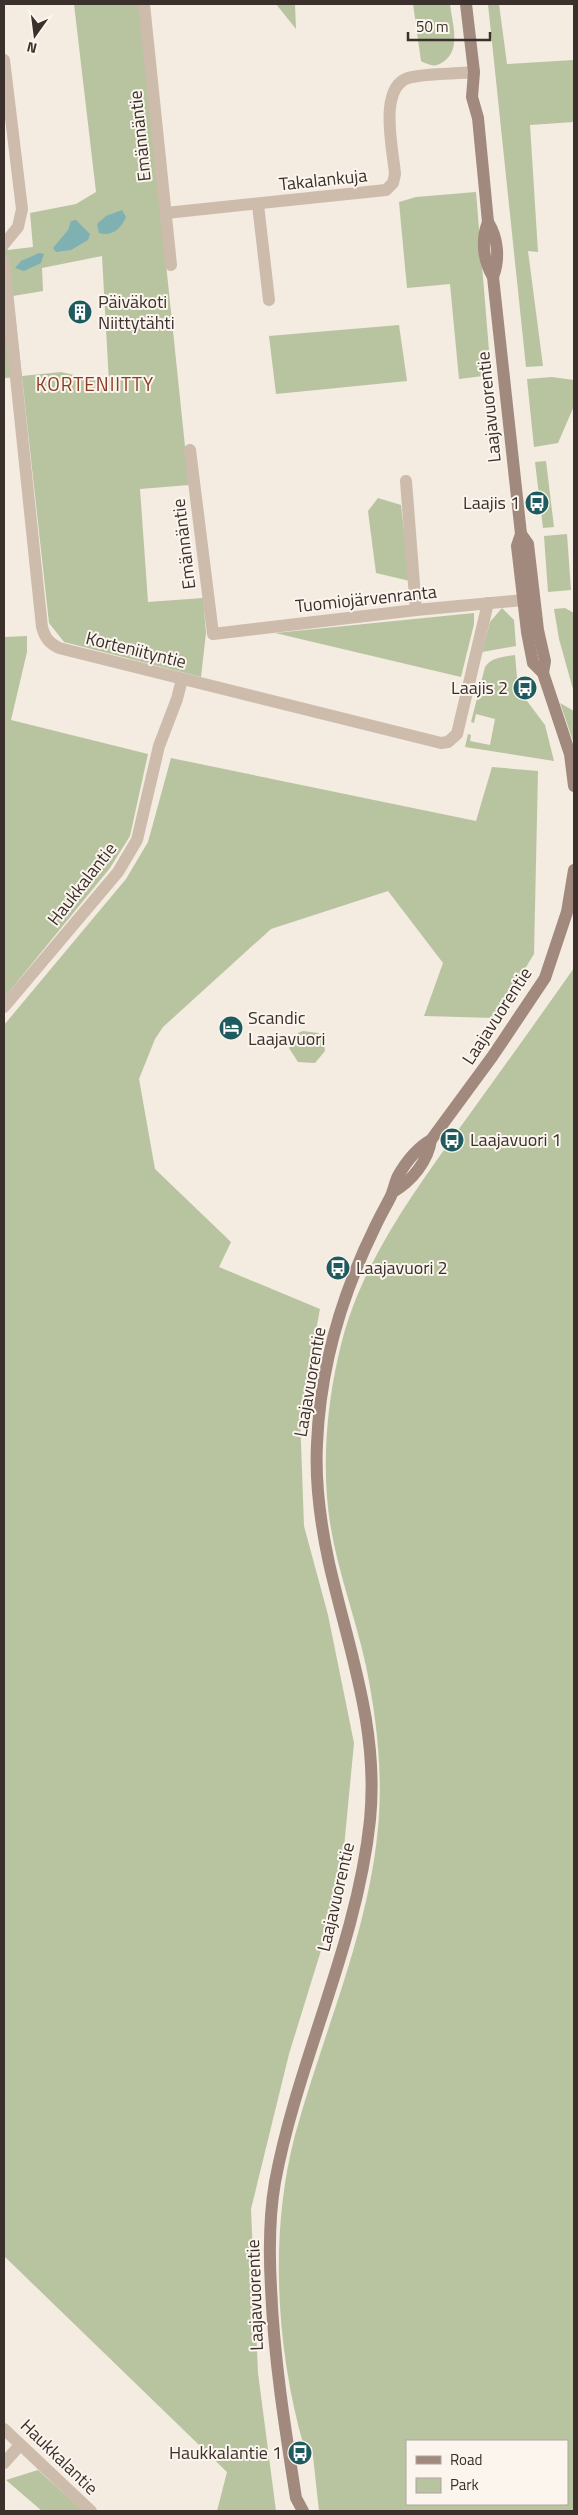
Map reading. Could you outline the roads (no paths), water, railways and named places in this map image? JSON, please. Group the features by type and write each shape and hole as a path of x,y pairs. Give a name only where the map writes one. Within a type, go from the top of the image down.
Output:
{"street":[{"name":"Emännäntie","path":"144,4 171,265"},
{"name":"Laajavuorentie","path":"466,4 474,72 472,97 478,118 488,222 495,233 498,264 493,277 521,534 528,544 538,630 545,661 543,673"},
{"path":"4,60 8,123 22,209 18,227 6,236"},
{"name":"Takalankuja","path":"166,213 258,205 386,190 393,183 395,174 389,102 395,86 408,78 474,72"},
{"path":"258,205 268,300"},
{"name":"Korteniityntie","path":"4,262 42,627 44,637 59,648 422,738 448,742 457,734 488,603"},
{"name":"Emännäntie","path":"190,450 212,634"},
{"path":"406,481 416,610"},
{"name":"Laajavuorentie","path":"521,534 516,546 534,663 543,673 570,754 574,786"},
{"name":"Tuomiojärvenranta","path":"212,634 416,610 523,600"},
{"name":"Haukkalantie","path":"4,1007 118,872 136,840 159,746 178,699 182,679"},
{"name":"Laajavuorentie","path":"304,2511 296,2498 273,2336 269,2251 271,2216 275,2184 288,2127 349,1931 363,1874 371,1789 369,1732 365,1704 329,1562 319,1486 316,1444 323,1388 344,1298 369,1238 393,1192 406,1185 429,1153 431,1140 519,1018 545,978 567,912 574,870"},
{"name":"Haukkalantie","path":"4,2429 91,2511"},
{"path":"4,2463 20,2445"},
{"name":"Laajavuorentie","path":"292,2511 296,2498"}],"water":[{"path":"122,210 126,217 116,231 108,234 99,233 97,224 106,216"},
{"path":"76,220 90,234 88,240 71,250 56,252 53,248 68,230 71,221"},
{"path":"39,253 44,254 41,263 24,271 15,268 21,261"}],"place":[{"name":"Päiväkoti Niittytähti","path":"80,312"},
{"name":"Laajis 1","path":"537,503"},
{"name":"Laajis 2","path":"525,688"},
{"name":"Scandic Laajavuori","path":"231,1028"},
{"name":"Laajavuori 1","path":"452,1140"},
{"name":"Laajavuori 2","path":"338,1268"},
{"name":"Haukkalantie 1","path":"300,2453"}],"district":[{"name":"KORTENIITTY","path":"95,384"}]}
